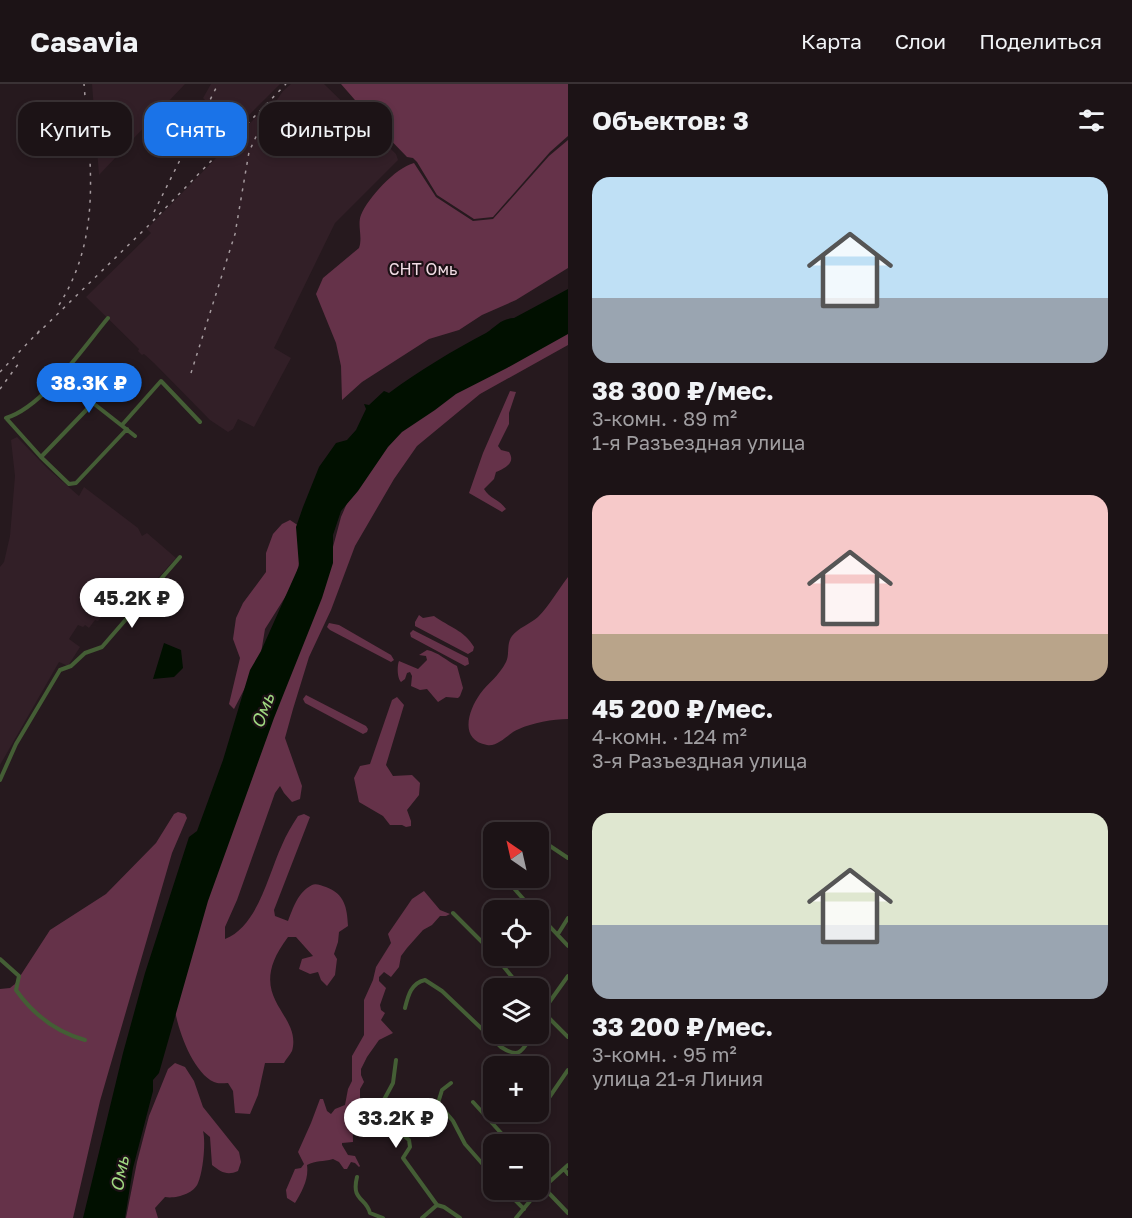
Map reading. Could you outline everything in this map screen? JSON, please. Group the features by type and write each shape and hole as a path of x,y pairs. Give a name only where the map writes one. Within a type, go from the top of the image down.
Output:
{"street":[{"path":"0,417 16,415 30,406 108,318"},
{"path":"60,374 93,404 135,436"},
{"path":"6,418 69,484 76,483 161,381 200,422"},
{"path":"41,457 93,404"},
{"path":"0,780 16,744 60,670 71,666 85,653 102,646 180,557"},
{"path":"549,845 568,858"},
{"path":"514,888 524,900"},
{"path":"453,913 483,944"},
{"path":"558,933 568,918"},
{"path":"549,924 568,946"},
{"path":"0,959 19,976 16,990 31,1009 55,1028 85,1040"},
{"path":"503,966 513,978"},
{"path":"549,1003 568,976"},
{"path":"405,1008 408,995 414,985 425,980 483,1031"},
{"path":"549,1018 568,1037"},
{"path":"498,1044 510,1053 518,1054 526,1044"},
{"path":"396,1060 393,1083 379,1109 392,1126 409,1140 410,1147 403,1158 437,1205 460,1218"},
{"path":"549,1098 568,1070"},
{"path":"451,1083 442,1090 438,1103 453,1121 465,1144 483,1164"},
{"path":"473,1101 502,1134"},
{"path":"549,1182 568,1165"},
{"path":"564,1169 568,1174"},
{"path":"357,1176 358,1197 368,1206 373,1218"},
{"path":"549,1196 568,1214"},
{"path":"515,1200 524,1209"},
{"path":"516,1218 532,1200"},
{"path":"422,1218 437,1205"},
{"path":"370,1213 383,1218"}],"shaded area":[{"path":"92,84 185,84 168,102 144,102 144,127 132,140 132,102 93,102"},
{"path":"211,84 280,84 262,102 259,102 259,105 247,117 247,102 207,102 203,98"},
{"path":"291,84 324,84 343,102 275,102"},
{"path":"259,115 259,156 392,156 392,150 398,160 335,223 274,348 291,358 254,427 238,419 233,429 228,432 210,420 86,297 151,233 147,229 218,156 247,156 247,126"},
{"path":"98,156 117,156 99,175"},
{"path":"17,437 79,496 84,487 138,528 142,536 147,533 176,558 147,590 132,578 98,621 95,620 89,628 85,625 83,627 78,625 69,639 80,647 68,666 59,662 0,765 0,567 4,562 10,536 15,476 11,440"}],"green space":[{"path":"341,84 568,84 568,136 550,152 493,217 474,219 437,195 417,162 407,157 392,141 392,102 357,102"},
{"name":"СНТ Омь","path":"568,140 568,268 516,300 482,315 459,330 429,339 362,382 342,400 341,366 336,343 316,294 323,278 359,248 361,215 376,192 391,177 414,163 436,197 473,221 493,219 549,156"},
{"path":"568,330 568,345 480,394 417,446 394,479 355,546 331,610 309,657 285,738 302,786 300,799 292,802 280,786 275,793 237,900 225,927 225,939 246,923 254,911 287,834 298,816 304,814 310,817 274,910 275,916 288,921 300,896 307,888 317,884 332,890 344,902 348,926 339,932 334,954 337,959 335,975 327,986 321,980 318,972 310,974 299,969 302,959 313,956 296,937 288,937 275,958 270,975 272,990 293,1037 292,1051 284,1063 265,1063 258,1095 250,1114 235,1113 233,1091 228,1083 216,1083 206,1077 186,1047 175,1013 175,993 179,975 326,573 341,517 351,494 397,433 445,398"},
{"path":"510,391 516,392 509,413 509,424 498,446 501,450 509,452 511,459 506,467 496,472 494,479 484,489 506,509 502,512 469,493 483,453"},
{"path":"290,520 299,526 302,552 294,583 265,629 260,659 234,709 229,704 240,658 233,639 236,618 243,603 266,572 266,553 273,534 282,524"},
{"path":"568,577 568,719 524,727 491,745 478,742 469,731 472,708 483,690 506,662 512,636 538,617"},
{"path":"419,615 423,618 434,616 456,629 470,641 474,647 473,651 468,654 415,626"},
{"path":"329,623 339,625 391,655 394,660 391,662 330,630 327,627"},
{"path":"413,630 468,658 469,664 465,666 411,637 410,633"},
{"path":"427,650 457,666 463,688 458,698 446,697 438,702 427,689 420,690 411,686 410,672 401,682 398,672 399,661 418,669 427,660 426,656 419,655"},
{"path":"306,695 366,726 367,732 363,734 305,703 303,699"},
{"path":"397,697 404,705 386,765 393,776 412,775 420,783 419,795 407,810 411,826 406,827 390,825 383,816 359,802 354,778 360,766 370,764 392,700"},
{"path":"178,812 185,814 187,818 172,853 100,1101 73,1218 0,1218 0,989 10,988 15,984 50,930 106,894 156,843 174,814"},
{"path":"424,891 440,910 450,914 440,916 432,925 423,930 401,956 399,967 391,977 384,972 379,977 379,981 386,988 380,1005 381,1010 385,1013 381,1020 393,1033 379,1040 361,1069 364,1082 360,1089 360,1098 364,1105 354,1126 353,1142 342,1143 348,1155 355,1156 360,1166 351,1162 347,1169 344,1169 339,1162 333,1159 307,1165 306,1180 295,1203 287,1198 286,1190 295,1169 301,1168 304,1164 298,1152 320,1099 323,1099 327,1111 331,1114 335,1109 345,1105 352,1081 352,1056 364,1035 364,1000 376,967 391,943 388,934 412,899"},
{"path":"175,1063 185,1067 194,1081 203,1107 239,1152 241,1162 238,1171 231,1173 221,1171 212,1165 210,1137 203,1131 203,1165 196,1187 184,1195 165,1197 155,1208 158,1218 126,1218 149,1116 168,1069"}],"water":[{"name":"Омь","path":"568,289 568,334 456,394 402,432 388,447 358,491 341,511 333,535 333,563 322,598 274,718 208,901 159,1073 153,1080 153,1091 133,1168 125,1218 83,1218 145,973 189,837 197,831 223,760 250,670 261,651 299,566 296,527 319,467 336,443 347,440 356,430 366,409 364,404 369,405 384,391 389,393 502,321 514,318"},
{"path":"164,643 181,650 183,668 174,677 153,679"}],"railway":[{"path":"59,305 73,279 88,225 90,170 84,84"},
{"path":"154,212 218,84"},
{"path":"37,334 147,227 286,84"},
{"path":"191,373 235,234 249,152 259,130"},
{"path":"0,372 43,327"},
{"path":"0,389 19,363"}]}
